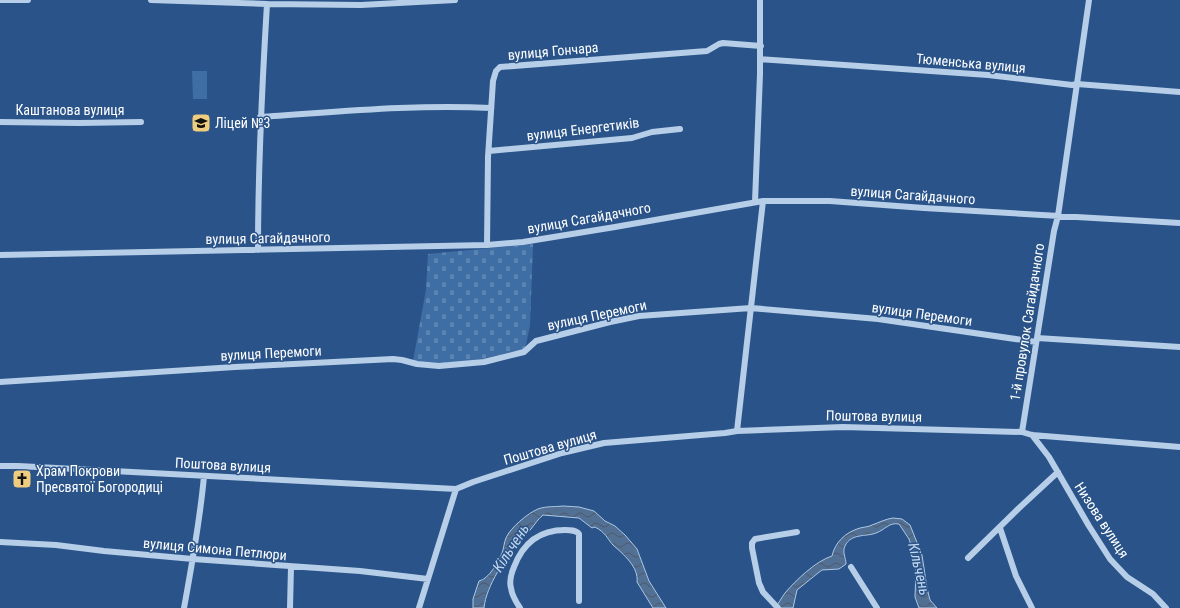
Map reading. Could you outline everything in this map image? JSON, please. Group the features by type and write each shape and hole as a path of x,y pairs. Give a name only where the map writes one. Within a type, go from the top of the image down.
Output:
{"street":[{"path":"0,0 28,0"},
{"path":"151,0 267,4 454,0"},
{"path":"755,202 761,46 760,0"},
{"name":"1-й провулок Сагайдачного","path":"1022,432 1054,231 1058,216 1089,0"},
{"path":"258,250 260,117 267,4"},
{"name":"вулиця Гончара","path":"491,108 494,76 500,67 707,51 723,43 761,46"},
{"name":"Тюменська вулиця","path":"760,59 988,75 1072,85 1077,84 1180,92"},
{"path":"260,117 391,109 457,107 491,108 487,246"},
{"name":"Каштанова вулиця","path":"0,122 141,122"},
{"name":"вулиця Енергетиків","path":"489,152 632,138 652,132 680,129"},
{"path":"737,431 763,200"},
{"name":"вулиця Сагайдачного","path":"0,255 487,246 554,237 763,200 830,201 1180,223"},
{"name":"вулиця Перемоги","path":"0,382 228,367 393,359 417,364 439,366 484,362 524,352 536,341 586,327 631,318 687,312 751,308 878,320 1036,340 1180,347"},
{"name":"Поштова вулиця","path":"0,466 456,489 562,453 604,443 725,434 737,431 843,427 1022,432 1032,435 1180,447"},
{"name":"Низова вулиця","path":"1032,435 1049,457 1110,559 1127,577 1153,594 1166,608"},
{"name":"Низова вулиця","path":"968,558 1058,472"},
{"path":"184,608 201,512 204,476"},
{"path":"419,608 456,489"},
{"path":"1000,528 1016,576 1032,608"},
{"path":"520,608 511,588 510,581 516,561 522,549 534,538 556,530 571,530 579,534 579,601"},
{"path":"776,606 763,592 759,583 752,543 755,539 798,532"},
{"name":"вулиця Симона Петлюри","path":"0,542 56,545 104,551 291,567 360,571 428,579"},
{"path":"290,608 291,567"},
{"path":"851,567 878,608"}],"green space":[{"path":"192,71 207,71 207,99 193,99"},
{"path":"533,244 530,326 525,349 481,359 435,365 413,361 426,290 428,254"}],"water":[{"name":"Кільчень","path":"563,506 579,507 594,511 625,535 637,549 649,581 666,608 653,608 637,582 636,571 630,561 601,531 595,527 592,528 579,518 543,515 521,538 503,563 488,590 484,608 473,608 473,599 479,581 483,580 490,574 496,565 502,553 506,538 515,525 538,509"},
{"name":"Кільчень","path":"893,518 902,519 910,525 922,555 930,600 937,608 919,608 915,597 916,569 914,554 909,539 899,524 892,524 879,532 851,539 844,548 846,564 839,569 822,570 797,590 793,608 774,608 785,593 800,577 819,562 832,556 838,542 842,538 850,532 860,528"}],"place":[{"name":"Ліцей №3","path":"201,123"},
{"name":"Храм Покрови Пресвятої Богородиці","path":"22,479"}]}
